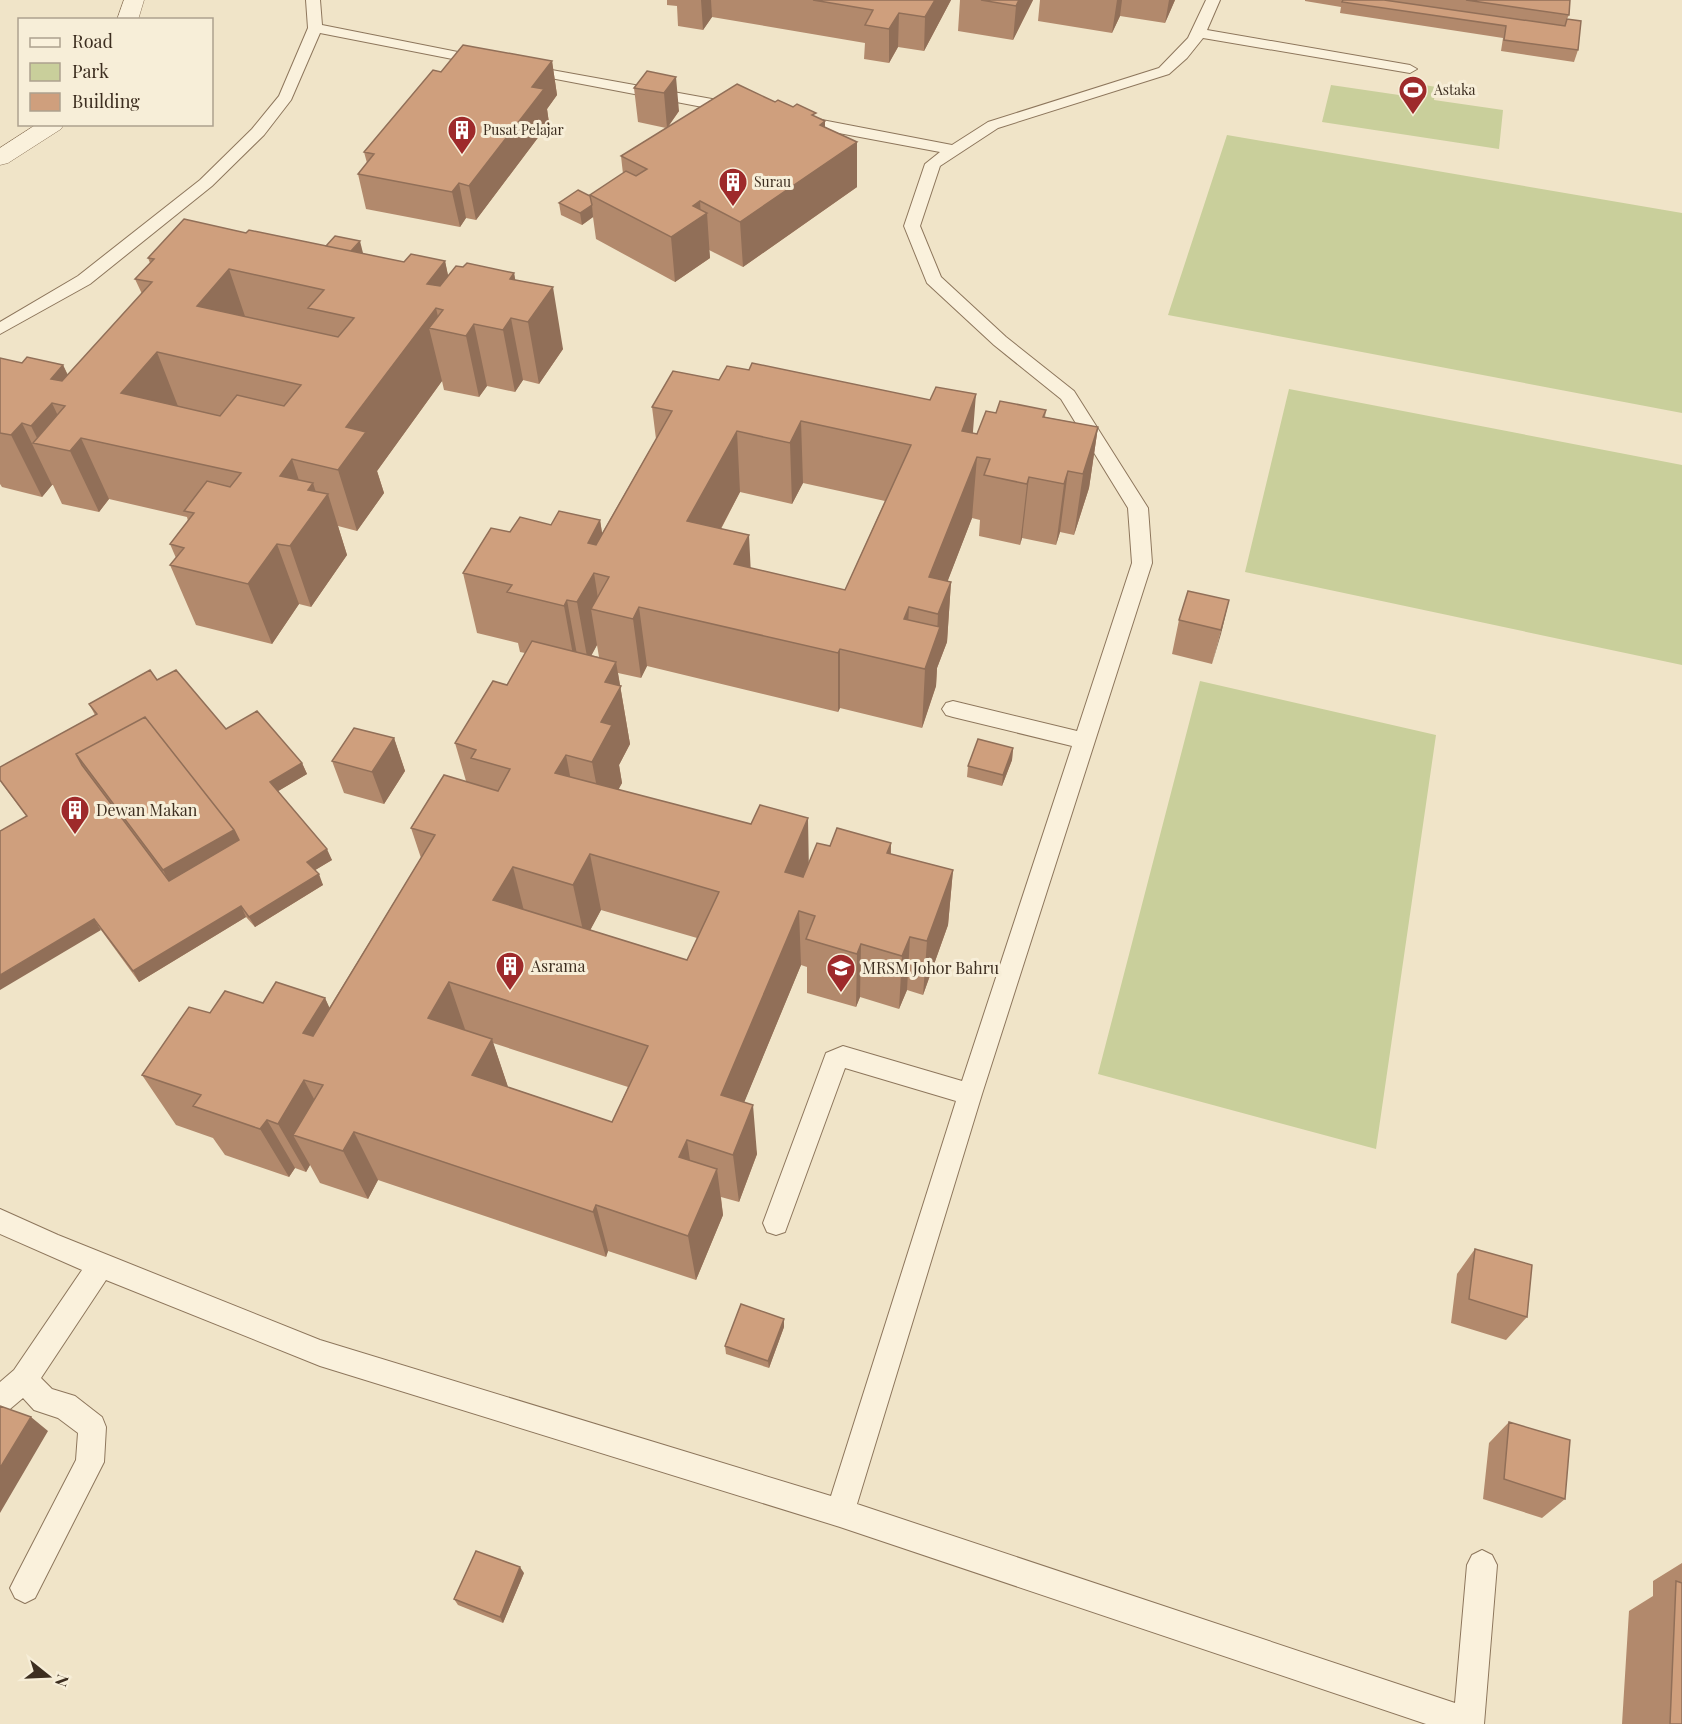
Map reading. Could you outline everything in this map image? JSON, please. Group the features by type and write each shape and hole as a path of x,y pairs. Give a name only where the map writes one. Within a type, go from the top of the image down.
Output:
{"street":[{"path":"128,18 134,0"},
{"path":"0,158 50,126"}],"lane":[{"path":"0,329 84,280 206,183 258,132 286,97 315,28 313,0"},
{"path":"840,1513 970,1094 1142,563 1138,508 1068,395 1000,341 933,279 912,226 933,164 993,125 1164,71 1184,56 1200,33 1213,0"},
{"path":"315,28 747,111"},
{"path":"1200,33 1410,69"},
{"path":"781,117 953,150"},
{"path":"953,709 1084,741"},
{"path":"776,1222 835,1061 843,1057 970,1094"},
{"path":"0,1221 101,1265 320,1353 840,1513 1469,1723 1482,1565"},
{"path":"0,1399 24,1380 101,1265"},
{"path":"24,1380 44,1400 65,1406 92,1427 90,1462 25,1588"}],"green space":[{"name":"Astaka","path":"1402,81 1436,87 1434,100 1503,110 1499,149 1322,122 1331,85 1399,95"},
{"path":"1227,135 1682,213 1682,413 1168,315"},
{"path":"1289,389 1682,465 1682,665 1245,572"},
{"path":"1200,681 1436,735 1376,1149 1098,1074"}],"building":[{"path":"813,0 935,0 925,17 899,13 889,29 865,25 873,10"},
{"path":"981,0 1019,0 1016,6"},
{"path":"1343,0 1384,0 1565,26 1567,19 1581,21 1578,50 1504,40 1506,26 1342,2"},
{"path":"1466,0 1570,0 1569,15"},
{"path":"463,45 552,61 532,87 544,89 469,186 459,183 452,192 358,174 374,154 364,152 433,70 441,72"},
{"path":"647,71 676,77 664,93 634,88"},
{"path":"737,84 775,102 778,100 793,107 797,104 816,113 812,115 825,121 820,125 857,142 740,222 700,201 693,206 707,213 671,237 590,195 626,171 636,176 647,169 621,156"},
{"path":"578,190 590,196 592,205 580,213 559,203"},
{"path":"184,219 246,233 249,230 404,262 411,254 445,261 427,284 440,286 456,266 463,267 467,263 514,273 510,279 553,287 528,322 511,318 503,330 474,324 466,336 429,328 443,310 436,308 346,427 366,432 338,470 292,459 280,476 313,483 308,490 328,494 290,546 277,544 248,584 170,565 184,548 170,544 194,513 184,511 207,481 230,487 241,473 81,438 70,451 33,443 65,406 52,403 31,426 22,423 11,435 0,433 0,358 22,363 27,357 63,365 51,379 62,381 152,282 135,279 154,259 148,258","holes":["229,269 324,290 308,308 354,318 338,337 197,306","157,352 301,385 284,406 237,395 220,416 121,393"]},
{"path":"335,236 360,241 351,251 326,246"},
{"path":"752,363 930,400 936,387 976,394 962,431 977,434 986,411 996,413 1000,401 1046,410 1043,417 1098,427 1083,474 1068,471 1064,484 1029,477 1027,484 984,475 990,459 977,457 929,577 951,582 938,614 909,607 904,619 940,627 925,669 840,649 838,653 639,607 633,619 591,609 609,577 594,573 577,602 567,600 564,606 507,592 512,585 463,573 491,528 510,532 520,517 551,525 559,511 600,520 588,543 596,545 672,411 652,407 673,371 719,380 727,366 749,370","holes":["801,421 911,445 845,590 734,564 749,535 687,521 737,431 790,443"]},
{"path":"1188,591 1229,600 1221,630 1179,620"},
{"name":"Asrama","path":"532,641 616,662 605,682 621,686 601,722 612,725 592,762 566,755 555,773 751,824 760,805 808,818 785,872 803,877 817,843 830,846 837,828 891,843 887,853 953,870 927,941 910,937 902,956 861,944 857,954 806,939 815,916 799,911 721,1095 753,1105 733,1155 687,1140 679,1157 717,1169 688,1236 596,1205 593,1212 354,1132 343,1151 293,1135 323,1085 304,1080 278,1124 267,1120 260,1129 193,1106 201,1095 142,1075 189,1007 210,1013 225,991 263,1003 276,982 325,998 303,1033 313,1036 435,835 411,828 444,775 498,791 510,769 471,758 476,750 455,743 493,681 507,685","holes":["590,854 719,892 687,960 493,900 513,867 573,885","449,982 648,1046 612,1122 472,1075 492,1039 428,1018"]},
{"name":"Dewan Makan","path":"150,670 157,680 176,670 226,729 257,711 302,763 270,782 327,849 307,862 319,874 249,917 241,906 133,971 94,919 0,975 0,831 27,816 0,780 0,767 97,714 89,704","holes":["145,717 234,830 239,840 169,881 76,754"]},
{"path":"145,717 234,830 163,870 76,754"},
{"path":"354,728 394,738 372,772 332,761"},
{"path":"978,739 1013,748 1003,775 968,766"},
{"path":"1475,1249 1532,1265 1527,1317 1469,1299"},
{"path":"741,1304 784,1319 768,1361 725,1346"},
{"path":"0,1406 31,1417 0,1468"},
{"path":"1509,1422 1570,1440 1565,1499 1504,1479"},
{"path":"476,1551 520,1567 500,1617 454,1599"},
{"path":"1676,1581 1682,1583 1682,1724 1670,1724"}],"place":[{"name":"Astaka","path":"1413,116"},
{"name":"Pusat Pelajar","path":"462,156"},
{"name":"Surau","path":"733,208"},
{"name":"Dewan Makan","path":"75,836"},
{"name":"Asrama","path":"510,992"},
{"name":"MRSM Johor Bahru","path":"841,994"}]}
